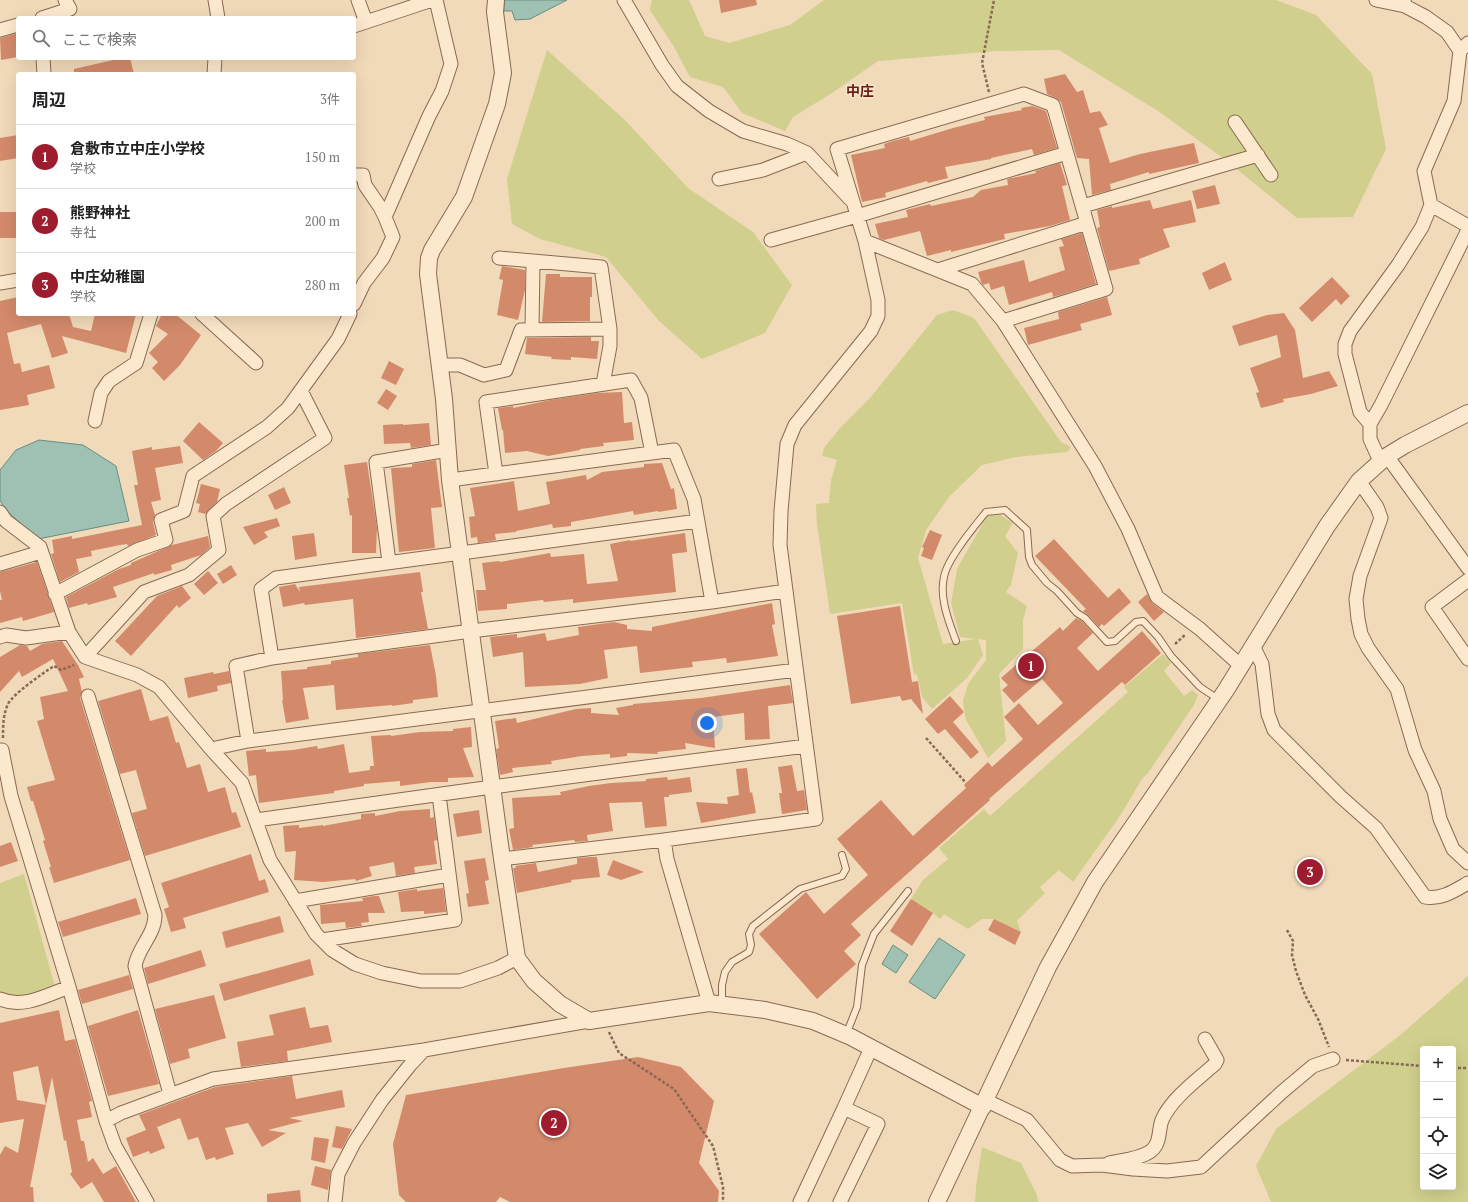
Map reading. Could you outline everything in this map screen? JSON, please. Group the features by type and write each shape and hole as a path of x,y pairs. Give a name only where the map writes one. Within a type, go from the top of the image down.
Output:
{"street":[{"path":"48,16 70,9 65,0"},
{"path":"215,0 218,16"},
{"path":"358,0 360,24 432,0"},
{"path":"385,217 429,116 442,91 451,64 436,0"},
{"path":"496,0 495,12 503,73 497,104 464,197 432,250 429,258 428,274 444,399 450,480 517,958 534,981 560,1004 596,1020"},
{"path":"624,0 662,64 677,86 709,111 743,131 787,144 807,153 853,202"},
{"path":"1370,424 1360,412 1345,354 1345,344 1350,331 1398,265 1422,227 1431,205 1424,171 1454,101 1464,47 1447,32 1405,3 1376,0"},
{"path":"0,30 16,26"},
{"path":"43,60 44,72"},
{"path":"214,72 215,60"},
{"path":"502,859 664,840 816,819 780,545 781,511 787,444 795,425 871,331 878,316 878,300 865,241 837,149 1024,94 1053,106 1106,289 1003,321"},
{"path":"1235,122 1271,175"},
{"path":"719,179 763,170 807,153"},
{"path":"771,240 857,216 1067,153"},
{"path":"1082,206 1258,155"},
{"path":"356,175 363,175 364,184 380,207 393,237 383,258 364,283 356,300"},
{"path":"1431,205 1468,226"},
{"path":"938,270 1088,224"},
{"path":"1468,230 1381,405 1370,424 1370,439 1468,568"},
{"path":"865,241 972,284 1003,321 1095,466 1128,529 1157,597 1196,625 1241,666"},
{"path":"499,258 601,267 610,329 610,346 604,384"},
{"path":"532,330 533,261"},
{"path":"0,283 16,280"},
{"path":"95,420 101,393 109,381 136,363 150,316"},
{"path":"204,316 256,363"},
{"path":"55,594 137,550 166,540 161,520 184,511 193,476 267,427 288,408 338,339 349,316"},
{"path":"440,365 460,365 484,375 506,370 521,330 610,329"},
{"path":"496,474 486,402 631,380 641,398 652,453"},
{"path":"85,657 144,592 189,575 220,550 213,516 226,504 325,438 301,391"},
{"path":"937,1202 1048,967 1095,882 1219,700 1327,526 1359,481 1383,458 1468,413"},
{"path":"389,562 376,462 448,450"},
{"path":"450,480 674,450 694,499 712,602"},
{"path":"1359,481 1377,507 1380,518 1360,576 1356,599 1358,619 1362,634 1368,648 1397,689 1415,750 1434,792 1440,819 1453,849 1468,863"},
{"path":"0,512 6,521 40,547 69,632 85,657 137,675 159,687 211,749 242,783 270,860 316,934 332,950 355,964 382,973 421,981 460,981 498,968 517,958"},
{"path":"272,658 261,589 276,578 698,521"},
{"path":"0,564 41,552"},
{"path":"1468,580 1432,606 1468,658"},
{"path":"248,741 236,666 272,658 471,631 712,602 785,591"},
{"path":"0,637 6,635 26,638 69,632"},
{"path":"1253,646 1262,664 1268,714 1274,730 1341,797 1376,828 1425,897 1441,897 1468,884"},
{"path":"211,749 248,741 796,670"},
{"path":"88,696 155,914 155,922 151,934 136,958 135,966 170,1094"},
{"path":"256,820 492,787 806,746"},
{"path":"1,750 11,796 69,987 106,1121 115,1146 147,1202"},
{"path":"322,940 455,920 439,795"},
{"path":"664,840 667,859 716,1004"},
{"path":"295,900 450,875"},
{"path":"0,998 10,1003 26,1002 69,987"},
{"path":"106,1121 121,1113 213,1079 424,1050 596,1020 716,1004 765,1010 813,1021 846,1035 984,1103 1027,1120 1060,1160 1072,1166 1102,1165 1166,1171 1201,1167 1282,1092 1313,1066 1333,1059"},
{"path":"1102,1165 1138,1156 1151,1151 1158,1142 1162,1120 1174,1102 1190,1085 1216,1064 1217,1060 1206,1039"},
{"path":"800,1202 871,1048"},
{"path":"335,1202 338,1174 354,1143 382,1100 424,1050"},
{"path":"840,1202 878,1124 844,1108"}],"lane":[{"path":"956,641 943,596 944,577 949,564 986,512 1006,510 1026,530 1029,557 1032,565 1047,583 1057,591 1077,613 1085,618 1107,642 1115,641 1136,622 1143,621 1158,637 1167,651 1200,687 1219,700"},
{"path":"716,1004 725,972 732,962 749,952 751,945 749,934 753,926 800,889 842,876 846,868 842,855"},
{"path":"846,1035 857,1007 862,965 874,934 908,891"}],"path":[{"path":"992,104 982,63 994,0"},
{"path":"1167,651 1196,625"},
{"path":"1,750 3,722 9,703 34,680 54,666 62,670 81,662 85,657"},
{"path":"926,738 966,783"},
{"path":"1287,930 1293,941 1292,955 1296,971 1325,1035 1333,1059 1420,1066"},
{"path":"596,1020 619,1053 674,1089 713,1146 724,1187 722,1202"},
{"path":"1456,1068 1468,1068"}],"shaded area":[{"path":"504,0 567,0 530,19 515,20 512,11 504,11"},
{"path":"652,0 689,0 705,36 729,43 790,25 824,0 1276,0 1316,15 1372,74 1386,149 1353,217 1297,218 1227,161 1158,111 1059,50 997,51 878,61 832,93 793,117 785,131 742,113 723,87 690,77 674,47 650,10"},
{"path":"547,50 625,120 688,188 753,232 792,285 765,333 702,359 659,321 606,257 540,239 512,224 507,179"},
{"path":"953,310 974,318 1061,442 1071,447 1067,452 1016,457 982,465 949,497 926,530 918,558 943,644 976,639 960,637 951,603 957,569 987,516 1001,515 1013,523 1005,536 1018,553 1011,585 1006,592 1027,606 1023,620 1023,649 999,674 1006,741 988,758 966,720 963,701 968,684 986,660 986,640 978,639 983,655 967,678 932,709 922,697 917,674 914,675 902,603 830,614 817,524 816,504 829,503 831,480 837,460 822,456 824,448 841,427 870,398 937,315"},
{"path":"39,440 83,445 116,466 129,521 38,539 8,512 0,501 0,470 16,450"},
{"path":"1163,654 1171,663 1164,671 1184,696 1192,690 1198,695 1194,705 1148,773 1142,779 1120,816 1073,882 1059,870 1040,887 1045,893 1017,921 1021,932 994,919 982,919 968,929 944,914 940,919 911,899 923,880 948,859 939,848 984,809 990,816 1128,692 1124,687"},
{"path":"24,874 55,987 26,1000 0,996 0,883"},
{"path":"939,938 965,955 935,999 909,982"},
{"path":"893,945 908,955 896,973 882,964"},
{"path":"1468,976 1468,1202 1271,1202 1256,1166 1276,1129 1399,1036"},
{"path":"982,1147 1021,1163 1037,1195 1038,1202 975,1202"}],"building":[{"path":"719,0 756,0 757,5 721,13"},
{"path":"16,34 16,57 1,60 0,38"},
{"path":"113,60 130,60 134,72 74,72 74,69"},
{"path":"1065,74 1077,92 1083,90 1090,113 1100,111 1108,125 1099,128 1110,163 1140,154 1194,143 1199,163 1149,174 1149,172 1110,184 1111,190 1092,195 1089,159 1077,158 1061,102 1047,94 1044,79"},
{"path":"1032,106 1046,111 1057,148 1034,155 1032,149 991,159 945,167 948,178 928,183 927,181 885,193 886,197 862,202 851,155 885,148 884,144 893,141 909,137 910,141 985,120 984,117 1022,110 1021,108"},
{"path":"16,135 16,158 0,161 0,138"},
{"path":"1060,163 1067,185 1062,186 1070,220 1050,226 1004,234 1005,239 951,252 951,250 927,256 920,231 884,240 879,238 875,224 908,217 906,210 930,204 931,206 973,197 981,190 1008,185 1007,179 1036,173 1035,171"},
{"path":"1215,185 1220,204 1197,209 1192,191"},
{"path":"1150,200 1153,209 1191,200 1196,222 1163,229 1170,247 1139,259 1140,264 1109,271 1097,228 1100,227 1097,210"},
{"path":"0,212 16,212 16,238 0,238"},
{"path":"1082,233 1096,284 1053,297 1052,292 1009,305 1004,286 991,290 989,283 983,285 981,282 978,272 1024,260 1029,282 1065,270 1059,247 1064,246 1061,239"},
{"path":"1225,262 1232,280 1209,290 1202,273"},
{"path":"502,266 525,270 525,290 518,320 497,315 503,280 499,279"},
{"path":"546,274 560,274 560,277 592,277 590,321 542,322"},
{"path":"1332,277 1350,296 1341,305 1336,299 1312,322 1299,308"},
{"path":"16,297 16,316 70,316 73,327 91,331 95,316 135,316 126,353 62,336 68,353 52,358 41,324 7,333 14,364 20,363 22,372 49,365 55,388 27,395 29,405 0,410 0,301"},
{"path":"1107,297 1112,315 1080,324 1082,330 1028,345 1024,328 1059,319 1058,312"},
{"path":"1284,313 1295,330 1303,378 1329,371 1338,386 1311,394 1283,399 1284,402 1261,408 1256,393 1259,392 1250,368 1281,357 1277,335 1239,346 1232,326 1267,315"},
{"path":"161,316 177,316 201,335 180,365 164,381 152,368 158,362 149,353 168,334 156,326"},
{"path":"591,337 591,341 599,341 597,359 571,357 571,360 551,359 552,357 525,354 527,338"},
{"path":"389,361 404,369 396,385 381,378"},
{"path":"386,389 397,396 388,410 377,403"},
{"path":"622,392 624,423 632,422 634,440 603,443 604,446 580,449 548,456 527,451 505,453 503,430 498,408 513,406 513,408 550,400 597,393"},
{"path":"199,422 223,443 216,451 203,460 183,441"},
{"path":"429,423 431,445 411,448 410,443 384,444 383,425"},
{"path":"180,446 183,463 155,468 161,500 151,502 155,515 153,522 156,535 128,546 127,544 91,551 92,556 76,559 79,572 60,582 51,554 54,553 52,540 72,536 72,539 142,525 134,485 138,485 132,451 152,447 152,450"},
{"path":"436,460 442,507 431,508 435,548 399,552 391,468 412,467 412,464"},
{"path":"367,462 377,528 376,553 352,553 352,515 350,516 347,498 349,498 344,465"},
{"path":"662,463 671,489 674,488 677,509 634,515 633,511 571,522 571,526 553,528 552,524 516,532 495,534 496,540 478,543 477,537 471,538 469,517 475,516 470,488 514,481 518,511 550,504 546,482 586,475 587,480 602,472 644,467 644,464"},
{"path":"201,484 220,489 217,502 205,514 198,512 200,504 196,503"},
{"path":"284,487 291,503 275,510 268,495"},
{"path":"277,518 280,526 264,532 268,537 254,545 243,527"},
{"path":"930,530 942,535 932,560 921,556 924,548 922,547"},
{"path":"314,533 317,556 295,560 292,536"},
{"path":"685,533 687,552 672,554 676,592 573,603 573,599 544,602 543,600 507,604 507,609 478,611 476,590 486,590 482,563 500,562 550,553 551,557 584,554 587,584 618,581 610,544"},
{"path":"208,536 210,547 201,555 171,565 172,570 154,575 154,573 113,587 117,597 88,605 87,603 69,608 66,597 119,569 131,565 131,563 172,545"},
{"path":"1054,539 1108,598 1119,588 1131,602 1104,626 1102,624 1099,627 1083,611 1086,609 1035,556"},
{"path":"37,562 54,612 23,621 22,617 0,623 0,600 2,600 0,591 0,572"},
{"path":"231,565 237,575 223,584 217,574"},
{"path":"208,571 218,583 204,595 194,584"},
{"path":"420,572 423,592 421,592 428,629 356,638 353,599 305,605 304,603 283,607 279,587 295,584 300,592 299,587"},
{"path":"182,586 191,598 179,608 177,605 131,656 115,641 157,596"},
{"path":"1147,594 1152,603 1164,612 1154,621 1138,602"},
{"path":"772,603 775,624 772,625 778,656 727,663 726,658 692,662 693,667 640,673 637,646 604,650 608,678 580,684 525,687 523,652 493,657 490,637 517,634 517,638 545,633 547,641 579,635 578,627 614,622 627,625 627,629 652,631 652,627"},
{"path":"900,606 912,682 918,681 923,714 911,699 902,701 900,696 851,704 837,616"},
{"path":"1076,618 1082,621 1093,633 1077,648 1098,671 1142,631 1161,653 1125,685 1122,682 989,799 990,800 851,924 861,935 844,951 856,964 817,999 759,934 806,892 824,914 868,875 837,839 881,800 913,836 966,788 964,785 988,762 992,767 1023,739 1004,717 1019,703 1038,725 1063,703 1042,679 1014,703 1002,690 1008,685 1001,678 1060,627 1063,631"},
{"path":"62,641 84,677 79,679 82,692 80,698 130,860 54,883 43,841 45,840 27,787 55,780 37,721 44,719 40,697 68,691 53,659 22,677 19,671 0,692 0,657 20,645 27,646 30,651 42,644"},
{"path":"430,645 436,676 438,697 413,700 413,703 392,706 336,710 334,685 303,688 309,719 286,723 282,700 281,671 307,669 307,667 331,664 331,661 358,657 358,654"},
{"path":"229,671 231,683 217,686 218,691 188,698 184,678 213,672 214,674"},
{"path":"790,685 793,703 768,706 770,739 745,740 744,713 713,717 715,748 685,743 686,749 657,752 658,754 627,753 627,756 610,758 610,754 582,756 551,761 552,764 512,768 513,772 500,775 496,749 499,748 495,721 516,718 517,723 576,709 591,708 591,713 619,715 616,708 633,704 701,698"},
{"path":"141,689 150,721 168,716 176,743 179,742 187,768 200,764 208,792 225,787 232,813 236,812 241,827 145,856 132,813 147,809 136,770 120,774 98,701"},
{"path":"950,696 964,712 953,722 979,752 971,759 945,729 938,734 925,719"},
{"path":"471,727 472,747 463,748 474,777 448,778 448,782 431,782 400,786 400,781 364,784 364,786 334,791 334,793 259,803 256,775 249,776 246,751 266,749 266,752 317,746 318,749 344,744 349,773 370,770 370,766 374,766 371,736 391,736 420,732 453,731 453,729"},
{"path":"792,765 797,791 804,790 807,810 782,814 779,793 782,793 778,767"},
{"path":"747,768 750,793 752,792 756,813 701,823 696,802 728,804 727,797 739,795 736,769"},
{"path":"667,777 668,780 690,777 692,792 664,797 667,826 645,828 642,802 609,803 613,831 587,835 588,841 575,842 574,840 532,845 533,847 513,850 509,829 514,828 512,798 561,795 560,792 589,786 646,781 646,779"},
{"path":"430,809 430,818 434,817 437,840 434,841 437,864 414,867 415,873 396,876 394,862 369,867 372,876 356,881 355,879 323,882 294,880 296,851 285,852 283,826 299,825 299,828 323,826 361,819 361,814 375,813 375,816 400,811"},
{"path":"479,810 482,833 457,837 453,814"},
{"path":"11,842 18,861 0,867 0,846"},
{"path":"251,854 259,881 265,879 269,892 183,918 186,928 171,932 164,909 169,907 161,883"},
{"path":"597,857 600,877 571,880 572,882 517,893 513,868 516,868 515,866 536,863 538,872 577,864 577,858"},
{"path":"485,858 489,880 485,881 489,904 468,907 466,894 469,893 464,861"},
{"path":"613,860 644,872 621,880 607,875"},
{"path":"443,888 446,912 424,914 424,911 401,912 398,892 417,889 417,891"},
{"path":"379,896 385,913 368,913 369,922 361,923 362,926 346,928 345,922 321,924 320,905 363,901 362,898"},
{"path":"136,898 141,914 63,937 58,922"},
{"path":"911,899 933,913 912,946 890,931"},
{"path":"280,916 284,932 226,948 222,932"},
{"path":"994,919 1021,932 1015,945 988,930"},
{"path":"201,950 206,966 148,984 144,968"},
{"path":"310,959 314,975 224,1001 219,984"},
{"path":"129,975 133,989 82,1004 78,990"},
{"path":"214,995 226,1038 188,1049 190,1058 170,1064 155,1009"},
{"path":"305,1007 310,1028 328,1025 332,1042 287,1051 288,1061 241,1067 237,1042 274,1035 269,1015"},
{"path":"59,1010 65,1041 75,1039 92,1101 89,1102 92,1117 77,1120 81,1141 84,1141 88,1162 93,1158 103,1174 116,1166 136,1202 104,1202 92,1182 81,1189 70,1174 72,1172 66,1140 64,1141 52,1077 30,1187 33,1187 34,1202 0,1202 0,1155 5,1146 18,1153 24,1119 0,1123 0,1023","holes":["38,1066 46,1105 17,1100 13,1072"]},
{"path":"138,1010 159,1084 108,1096 88,1026"},
{"path":"638,1057 681,1067 714,1101 699,1163 719,1191 718,1202 510,1202 500,1197 496,1202 406,1202 399,1195 393,1144 406,1095"},
{"path":"292,1076 296,1099 342,1090 345,1107 289,1118 303,1121 268,1130 286,1133 262,1147 248,1123 225,1128 234,1154 216,1160 215,1157 206,1160 198,1137 188,1140 180,1118 157,1127 165,1148 150,1154 149,1151 133,1157 126,1138 146,1130 139,1115 215,1087"},
{"path":"336,1126 352,1129 342,1149 332,1147"},
{"path":"314,1137 329,1139 325,1163 311,1160"},
{"path":"315,1166 331,1170 328,1190 311,1185"},
{"path":"300,1190 301,1202 267,1202 267,1194"}],"place":[{"name":"倉敷市立中庄小学校","path":"1031,666"},
{"name":"中庄幼稚園","path":"1310,872"},
{"name":"熊野神社","path":"554,1123"}],"district":[{"name":"中庄","path":"860,91"}]}
